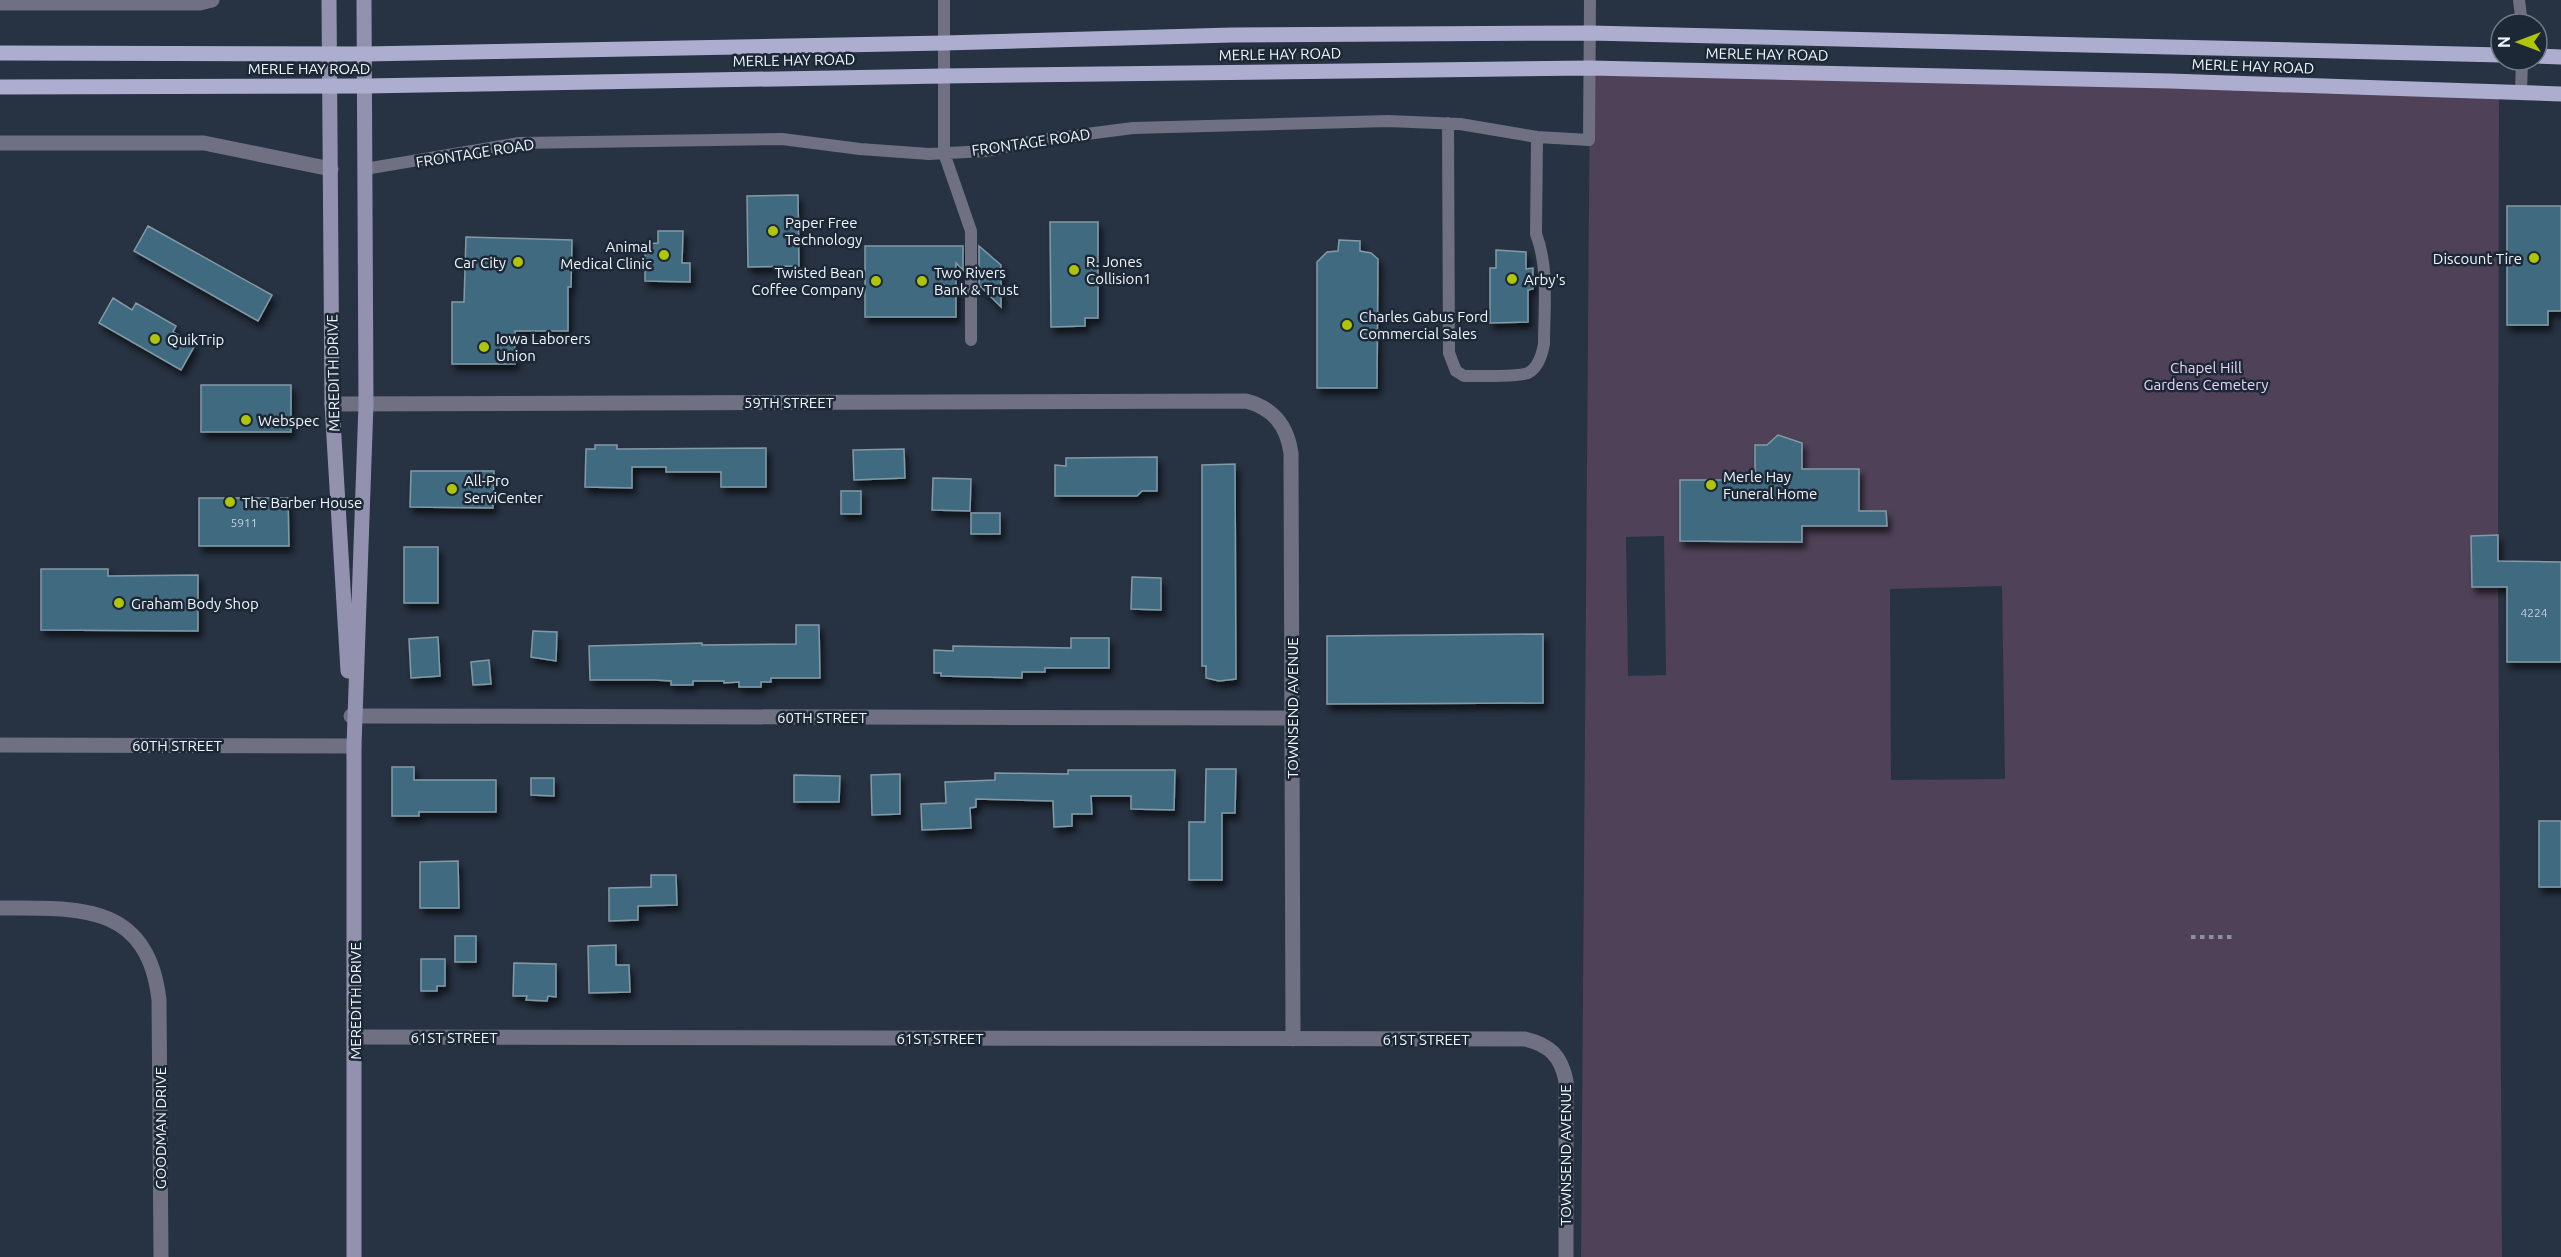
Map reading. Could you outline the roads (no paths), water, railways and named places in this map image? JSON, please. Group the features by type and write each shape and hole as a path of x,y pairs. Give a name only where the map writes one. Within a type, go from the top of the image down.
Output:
{"main road":[{"name":"MEREDITH DRIVE","path":"330,0 332,404 354,746 354,1257"},
{"name":"MEREDITH DRIVE","path":"353,716 366,404 364,0"},
{"name":"MERLE HAY ROAD","path":"0,53 365,54 944,44 1232,35 1590,33 2489,55"},
{"name":"MERLE HAY ROAD","path":"0,87 365,86 1590,62 2561,94"}],"street":[{"path":"0,3 200,3 213,0"},
{"path":"0,143 204,143 331,168"},
{"name":"59TH STREET","path":"332,404 1246,401"},
{"name":"TOWNSEND AVENUE","path":"1246,401 1261,405 1278,418 1289,436 1291,453 1293,1039"},
{"name":"60TH STREET","path":"353,716 1292,717"},
{"name":"60TH STREET","path":"0,745 354,746"},
{"name":"GOODMAN DRIVE","path":"0,908 78,908 99,914 118,923 135,939 149,958 157,979 159,1000 161,1257"},
{"name":"61ST STREET","path":"355,1037 1525,1039"},
{"name":"TOWNSEND AVENUE","path":"1525,1039 1542,1043 1553,1051 1563,1065 1566,1081 1566,1257"}],"lane":[{"path":"944,0 944,153 971,231 971,340"},
{"path":"1590,0 1590,62"},
{"name":"FRONTAGE ROAD","path":"365,168 530,143 782,139 860,149 944,153 985,151 1040,140 1133,128 1388,122 1448,123 1537,138 1589,140 1590,62"},
{"path":"2521,93 2522,72"},
{"path":"1448,123 1449,353 1456,371 1464,376 1527,374 1536,366 1541,356 1544,344 1544,268 1541,246 1536,234 1537,138"}],"place":[{"name":"Paper Free Technology","path":"773,231"},
{"name":"Animal Medical Clinic","path":"664,255"},
{"name":"Discount Tire","path":"2534,258"},
{"name":"Car City","path":"518,262"},
{"name":"R. Jones Collision1","path":"1074,270"},
{"name":"Arby's","path":"1512,279"},
{"name":"Twisted Bean Coffee Company","path":"876,281"},
{"name":"Two Rivers Bank & Trust","path":"922,281"},
{"name":"Charles Gabus Ford Commercial Sales","path":"1347,325"},
{"name":"QuikTrip","path":"155,339"},
{"name":"Iowa Laborers Union","path":"484,347"},
{"name":"Webspec","path":"246,420"},
{"name":"Merle Hay Funeral Home","path":"1711,485"},
{"name":"All-Pro ServiCenter","path":"452,489"},
{"name":"The Barber House","path":"230,502"},
{"name":"Graham Body Shop","path":"119,603"}],"park label":[{"name":"Chapel Hill Gardens Cemetery","path":"2206,376"}]}
